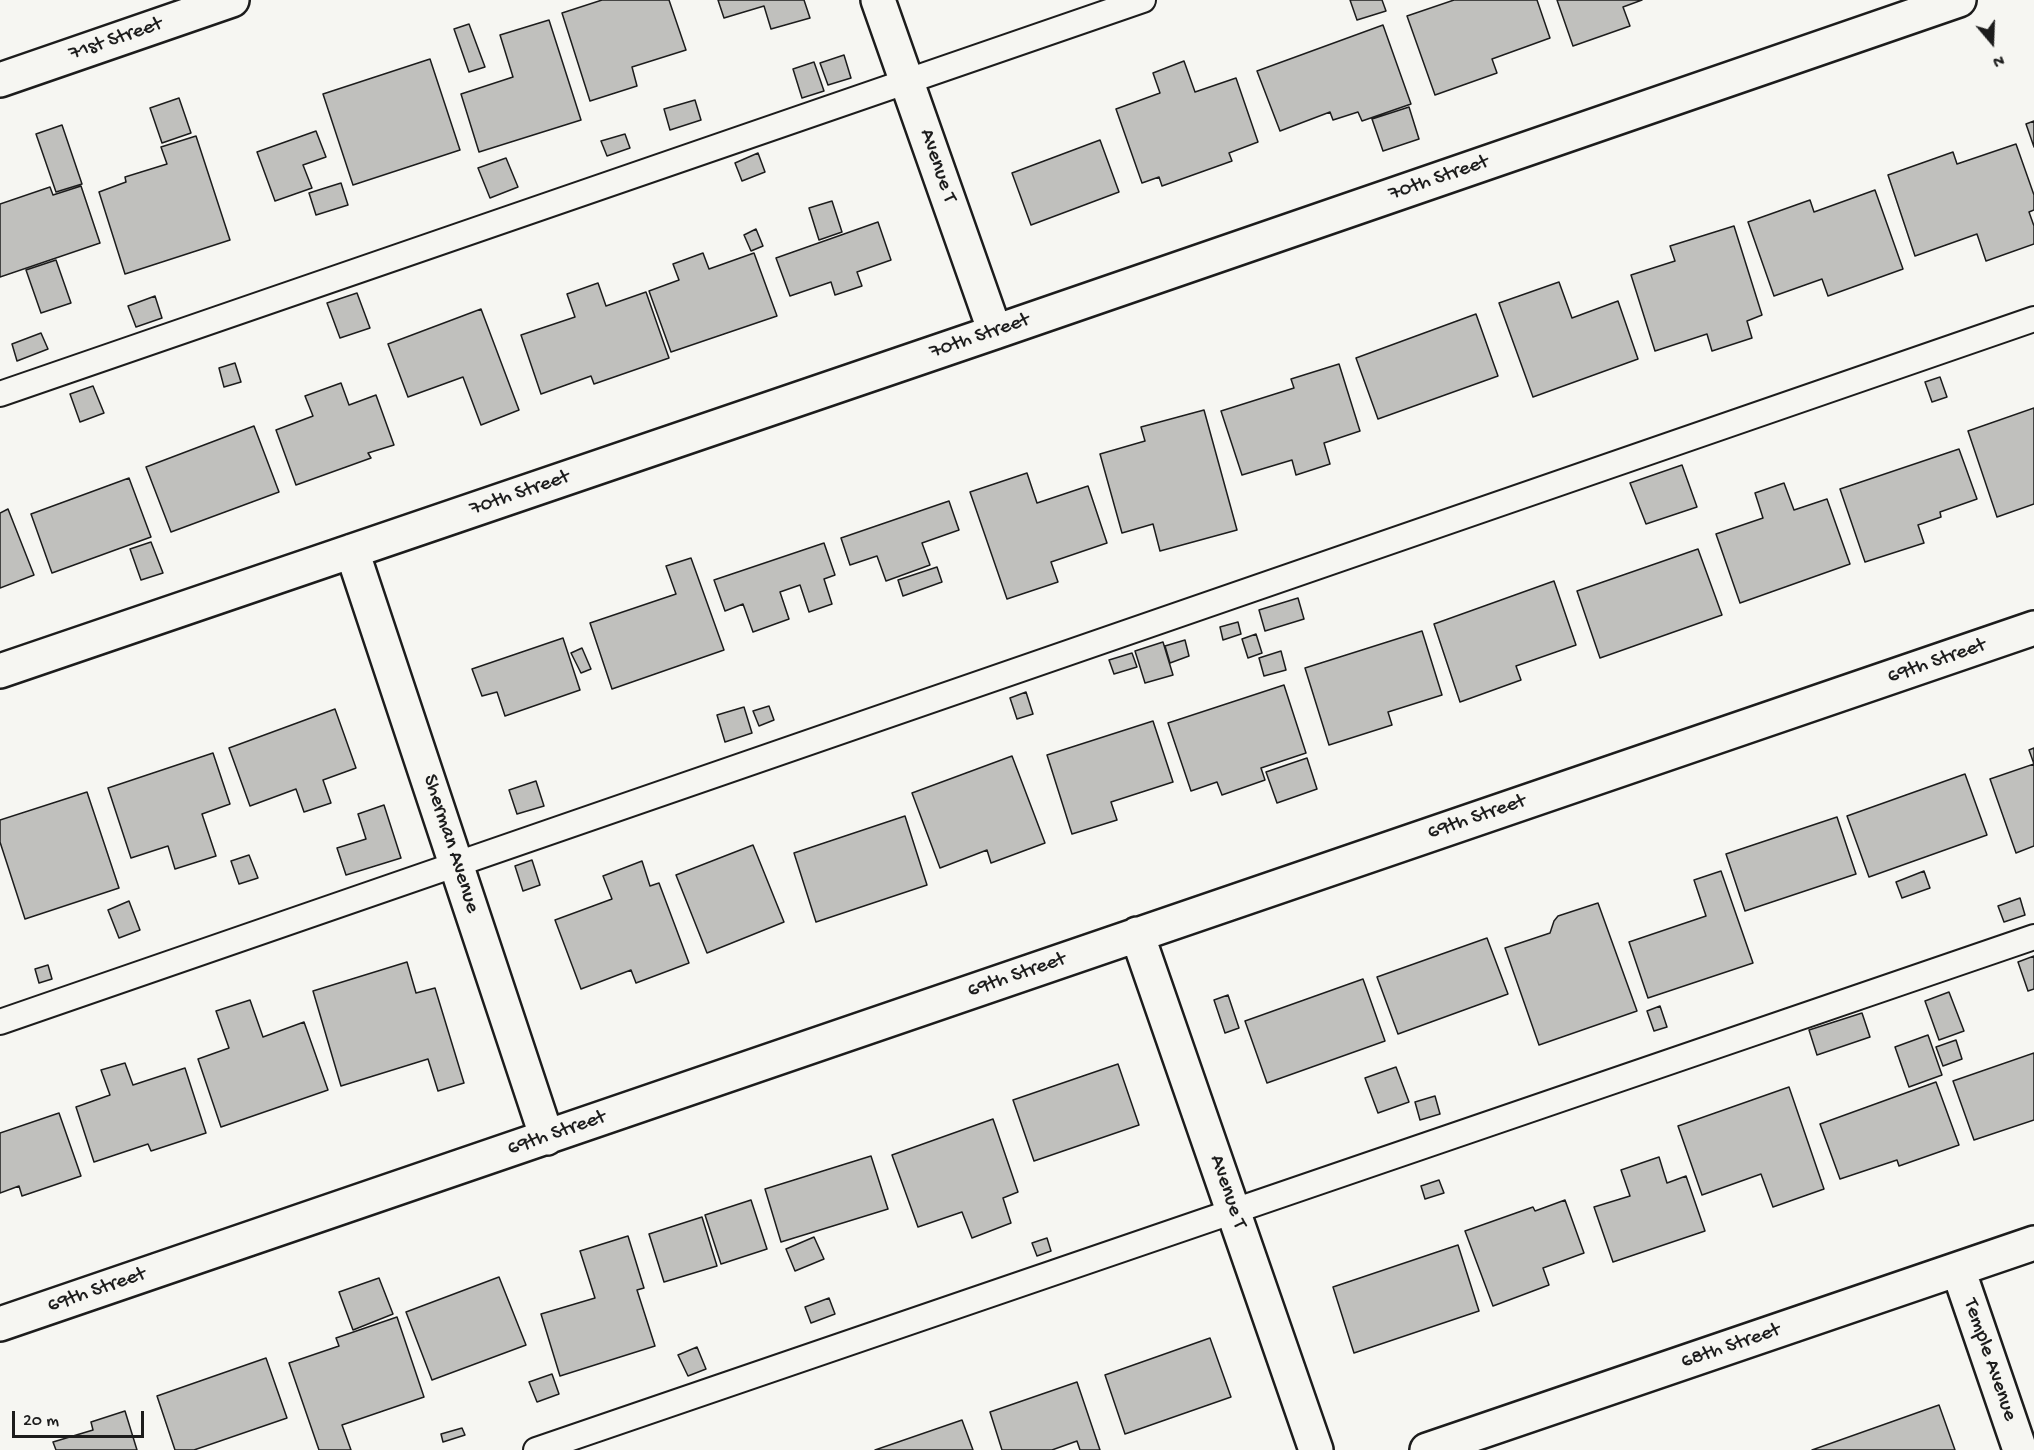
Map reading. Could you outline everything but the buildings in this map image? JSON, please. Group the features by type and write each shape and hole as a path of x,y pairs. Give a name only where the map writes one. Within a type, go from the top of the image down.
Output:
{"street":[{"name":"71st Street","path":"0,80 166,11 232,0"},
{"name":"Avenue T","path":"878,0 995,332"},
{"name":"70th Street","path":"0,671 1959,0"},
{"name":"Sherman Avenue","path":"352,551 547,1138"},
{"name":"69th Street","path":"0,1324 2034,628"},
{"name":"Avenue T","path":"1137,934 1316,1450"},
{"name":"68th Street","path":"1427,1450 2034,1243"},
{"name":"Temple Avenue","path":"1958,1269 2020,1450"}],"lane":[{"path":"0,394 1143,0"},
{"path":"0,1022 2034,319"},
{"path":"536,1450 2034,937"}]}
